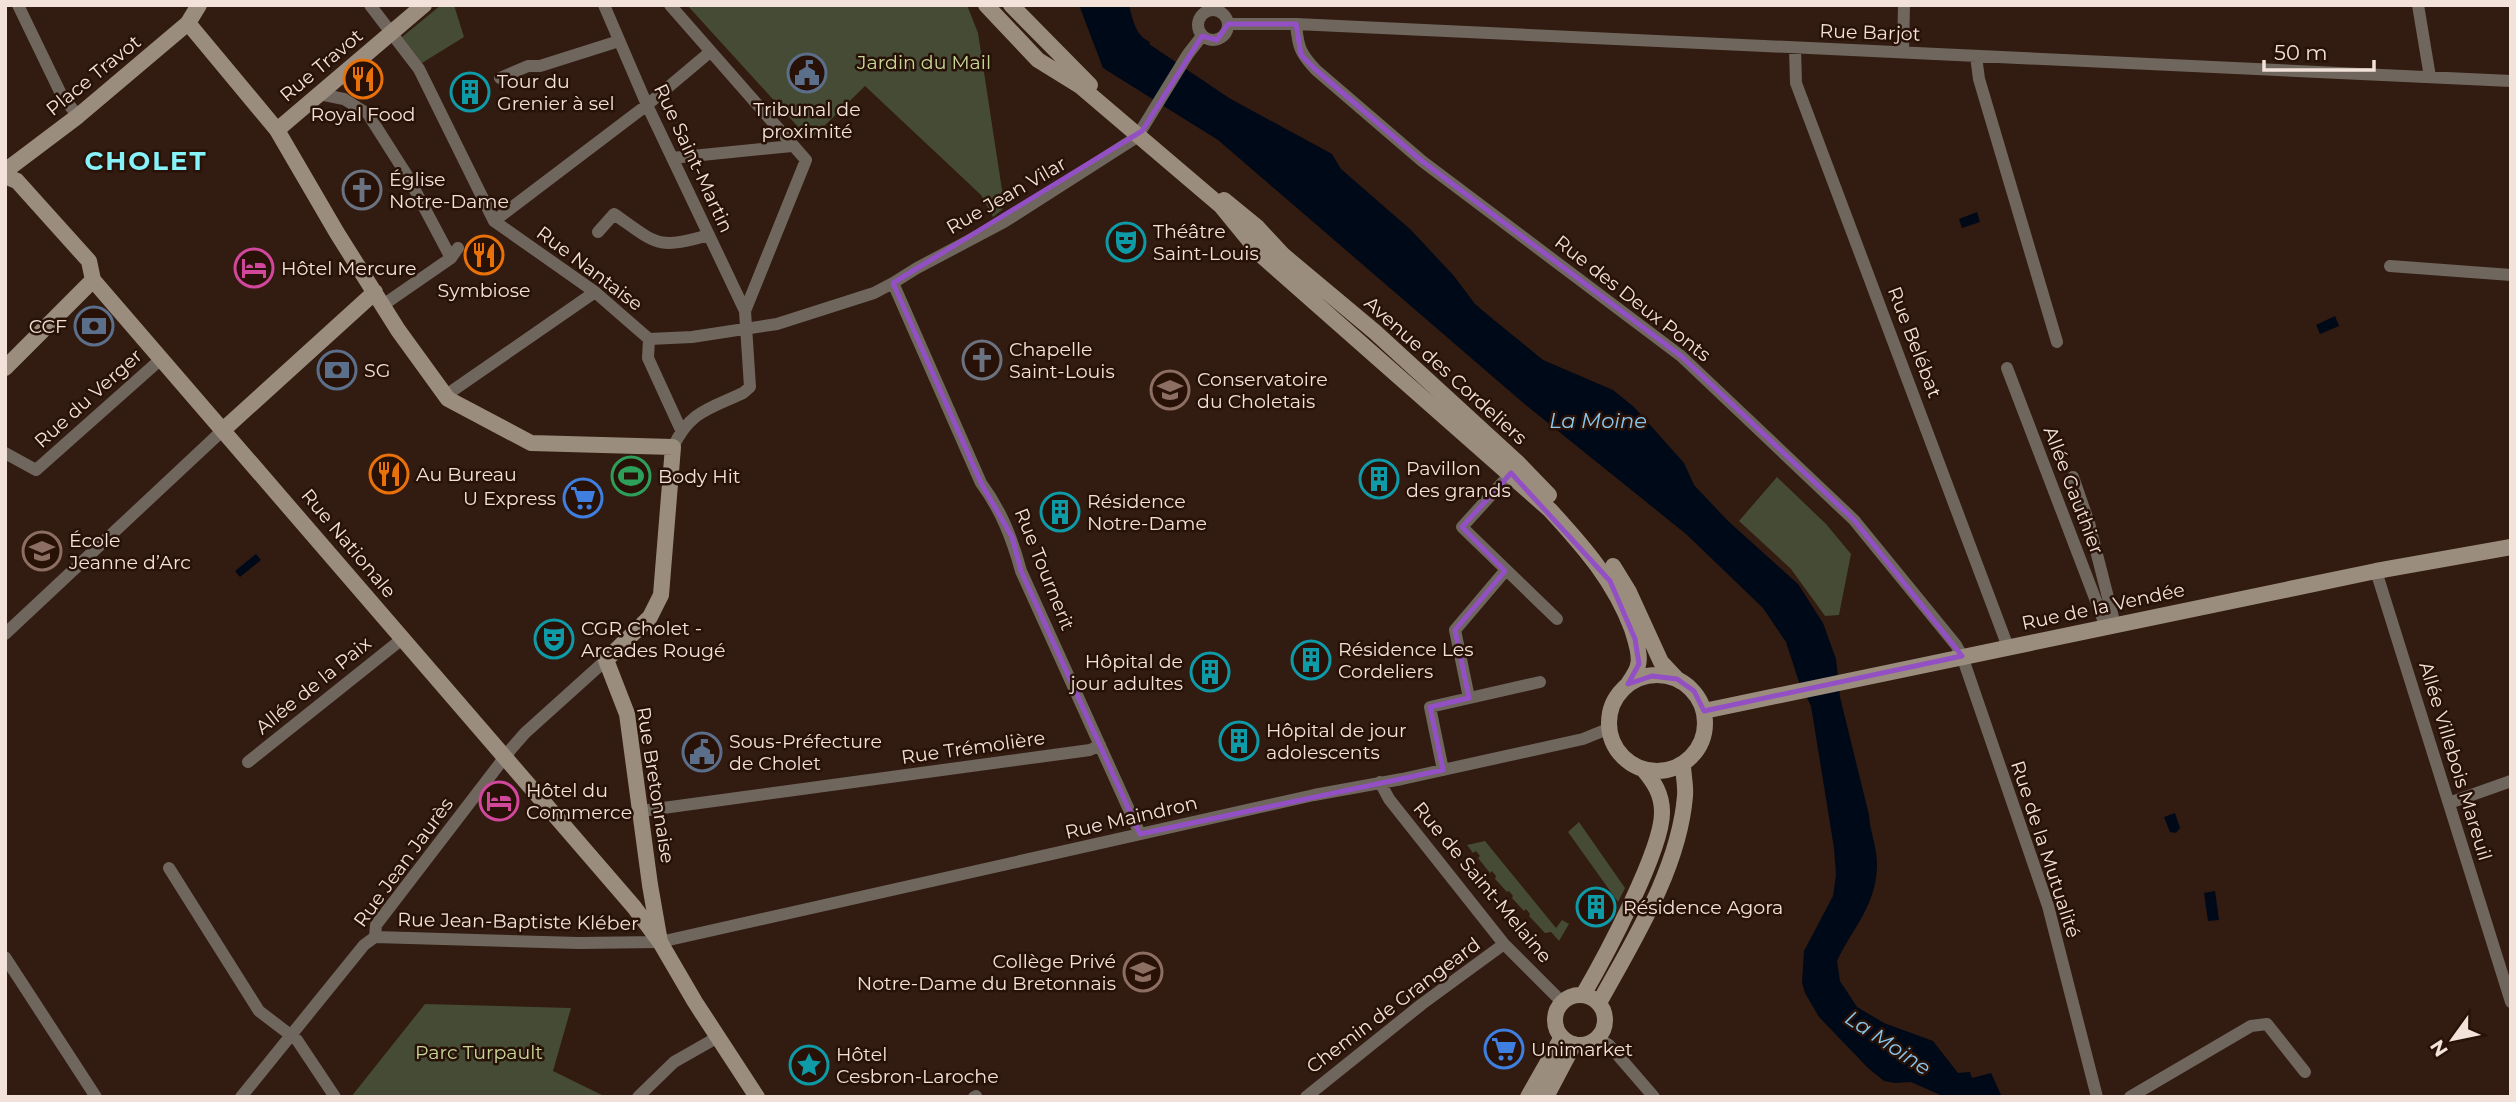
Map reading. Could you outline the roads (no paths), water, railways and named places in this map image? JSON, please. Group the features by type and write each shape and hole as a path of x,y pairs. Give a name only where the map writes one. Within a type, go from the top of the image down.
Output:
{"main road":[{"name":"Place Travot","path":"5,173 78,116 188,23 199,5"},
{"name":"Rue Travot","path":"277,130 424,5"},
{"path":"986,5 1038,60 1080,86 1140,134"},
{"path":"1011,5 1140,134"},
{"path":"188,23 277,130 398,330 448,399 531,443 673,447 661,595 650,617 606,660"},
{"name":"Avenue des Cordeliers","path":"1140,134 1221,206 1249,243 1293,284 1511,473 1588,551 1610,581 1625,610 1635,639 1639,664 1628,684"},
{"name":"Avenue des Cordeliers","path":"1140,134 1256,227 1283,255 1375,332 1519,464 1588,535 1614,568 1635,604 1661,662 1677,679"},
{"name":"Rue Nationale","path":"5,173 17,181 89,261 93,280 634,907 660,942 757,1097"},
{"path":"5,368 93,280"},
{"path":"223,430 379,299"},
{"name":"Rue de la Vendée","path":"1704,711 2376,571 2511,547"},
{"name":"Rue Bretonnaise","path":"606,660 627,714 660,942"},
{"path":"1663,675 1677,679 1694,691 1704,711 1705,730 1698,750 1683,764 1670,769 1643,769 1631,764 1613,742 1610,728 1613,704 1628,684 1652,676 1663,675"},
{"path":"1599,1003 1656,896 1674,846 1685,795 1683,764"},
{"path":"1583,995 1603,961 1660,830 1663,814 1661,798 1655,783 1643,769"},
{"path":"1583,995 1599,1003 1605,1017 1602,1032 1597,1038 1583,1045 1568,1040 1555,1023 1555,1016 1562,1002 1569,997 1583,995"},
{"path":"1528,1097 1568,1040"},
{"path":"1546,1097 1568,1040"}],"street":[{"path":"18,5 62,96 78,116"},
{"path":"370,5 419,69 494,221 647,105 710,52"},
{"name":"Rue Saint-Martin","path":"604,5 647,105 745,311 750,387 691,419 681,430"},
{"path":"670,5 806,160 745,311"},
{"path":"1903,52 1904,5"},
{"path":"2418,5 2430,77"},
{"path":"1210,8 1220,12 1228,24 1225,34 1217,40 1202,36 1198,28 1199,18 1210,8"},
{"name":"Rue Barjot","path":"1228,24 1297,24 2511,81"},
{"name":"Rue des Deux Ponts","path":"1297,24 1297,42 1301,55 1316,70 1422,160 1681,356 1854,520 1962,656"},
{"path":"1140,134 1188,54 1202,36"},
{"path":"500,78 528,66 540,66 619,41"},
{"name":"Rue Belébat","path":"1795,48 1796,83 2008,647"},
{"path":"1976,56 1979,79 2057,342"},
{"path":"320,94 344,99 368,114 454,253 379,299"},
{"name":"Rue Jean Vilar","path":"649,340 692,337 777,324 874,293 1004,222 1140,134"},
{"path":"672,158 792,146"},
{"path":"598,232 614,214 652,240 669,245 709,235"},
{"name":"Rue Nantaise","path":"494,221 595,292 649,340 648,358 681,430"},
{"path":"2390,267 2511,275"},
{"name":"Rue Tournerit","path":"893,283 981,483 996,503 1012,537 1021,571 1140,834"},
{"path":"448,399 452,391 595,292"},
{"name":"Rue du Verger","path":"5,453 36,470 160,359"},
{"name":"Allée Gauthier","path":"2007,368 2110,626"},
{"path":"5,634 223,430"},
{"path":"673,447 681,430"},
{"path":"1511,473 1462,527 1505,572 1558,619"},
{"path":"2073,477 2089,523 2110,626"},
{"name":"Allée Villebois Mareuil","path":"2376,571 2510,998"},
{"path":"1469,698 1455,630 1505,572"},
{"name":"Allée de la Paix","path":"248,762 402,639"},
{"name":"Rue de la Mutualité","path":"1962,656 2048,906 2097,1097"},
{"name":"Rue Jean Jaurès","path":"241,1097 364,945 375,937 376,925 504,758 526,733 606,660"},
{"path":"1443,770 1430,707 1540,681"},
{"name":"Rue Maindron","path":"660,942 1140,834 1583,739 1610,728"},
{"name":"Rue Trémolière","path":"641,811 1090,750 1100,745"},
{"path":"2449,803 2511,780"},
{"name":"Rue de Saint-Melaine","path":"1380,782 1389,799 1504,944 1562,1002"},
{"path":"170,868 259,1011 291,1035 334,1095"},
{"name":"Rue Jean-Baptiste Kléber","path":"375,937 579,943 660,942"},
{"name":"Chemin de Grangeard","path":"1306,1097 1422,1004 1504,944"},
{"path":"5,957 96,1097"},
{"path":"2130,1097 2251,1026 2267,1024 2305,1072"},
{"path":"638,1097 674,1062 718,1037"},
{"path":"1597,1038 1609,1045 1654,1097"}],"water":[{"name":"La Moine","path":"1079,5 1129,5 1136,27 1149,44 1229,98 1332,154 1341,169 1411,230 1454,276 1475,304 1494,320 1543,360 1613,390 1634,407 1684,463 1694,485 1728,521 1798,584 1823,623 1836,659 1840,697 1877,858 1876,879 1869,904 1837,961 1840,981 1857,1007 1884,1023 1933,1041 1958,1073 1970,1072 1972,1078 1991,1073 2002,1097 1945,1097 1911,1082 1884,1081 1819,1017 1805,993 1802,983 1804,951 1833,896 1836,875 1834,848 1811,706 1799,682 1786,642 1763,608 1686,534 1527,406 1218,140 1103,68"},
{"path":"1977,212 1980,222 1962,228 1959,219"},
{"path":"2335,316 2339,326 2320,334 2316,325"},
{"path":"256,554 261,560 240,577 235,571"},
{"path":"2175,813 2180,828 2176,833 2170,832 2164,817"},
{"path":"2215,891 2219,920 2208,921 2204,893"}],"place":[{"name":"Tribunal de proximité","path":"807,73"},
{"name":"Royal Food","path":"363,79"},
{"name":"Tour du Grenier à sel","path":"470,92"},
{"name":"Église Notre-Dame","path":"362,190"},
{"name":"Théâtre Saint-Louis","path":"1126,242"},
{"name":"Symbiose","path":"484,255"},
{"name":"Hôtel Mercure","path":"254,268"},
{"name":"CCF","path":"94,326"},
{"name":"Chapelle Saint-Louis","path":"982,360"},
{"name":"SG","path":"337,370"},
{"name":"Conservatoire du Choletais","path":"1170,390"},
{"name":"Au Bureau","path":"389,474"},
{"name":"Body Hit","path":"631,476"},
{"name":"Pavillon des grands","path":"1379,479"},
{"name":"U Express","path":"583,498"},
{"name":"Résidence Notre-Dame","path":"1060,512"},
{"name":"École Jeanne d’Arc","path":"42,551"},
{"name":"CGR Cholet - Arcades Rougé","path":"554,639"},
{"name":"Résidence Les Cordeliers","path":"1311,660"},
{"name":"Hôpital de jour adultes","path":"1210,672"},
{"name":"Hôpital de jour adolescents","path":"1239,741"},
{"name":"Sous-Préfecture de Cholet","path":"702,752"},
{"name":"Hôtel du Commerce","path":"499,801"},
{"name":"Résidence Agora","path":"1596,907"},
{"name":"Collège Privé Notre-Dame du Bretonnais","path":"1143,972"},
{"name":"Unimarket","path":"1504,1049"},
{"name":"Hôtel Cesbron-Laroche","path":"809,1065"}],"district":[{"name":"CHOLET","path":"146,161"}],"park label":[{"name":"Jardin du Mail","path":"924,62"},
{"name":"Parc Turpault","path":"479,1052"}]}
